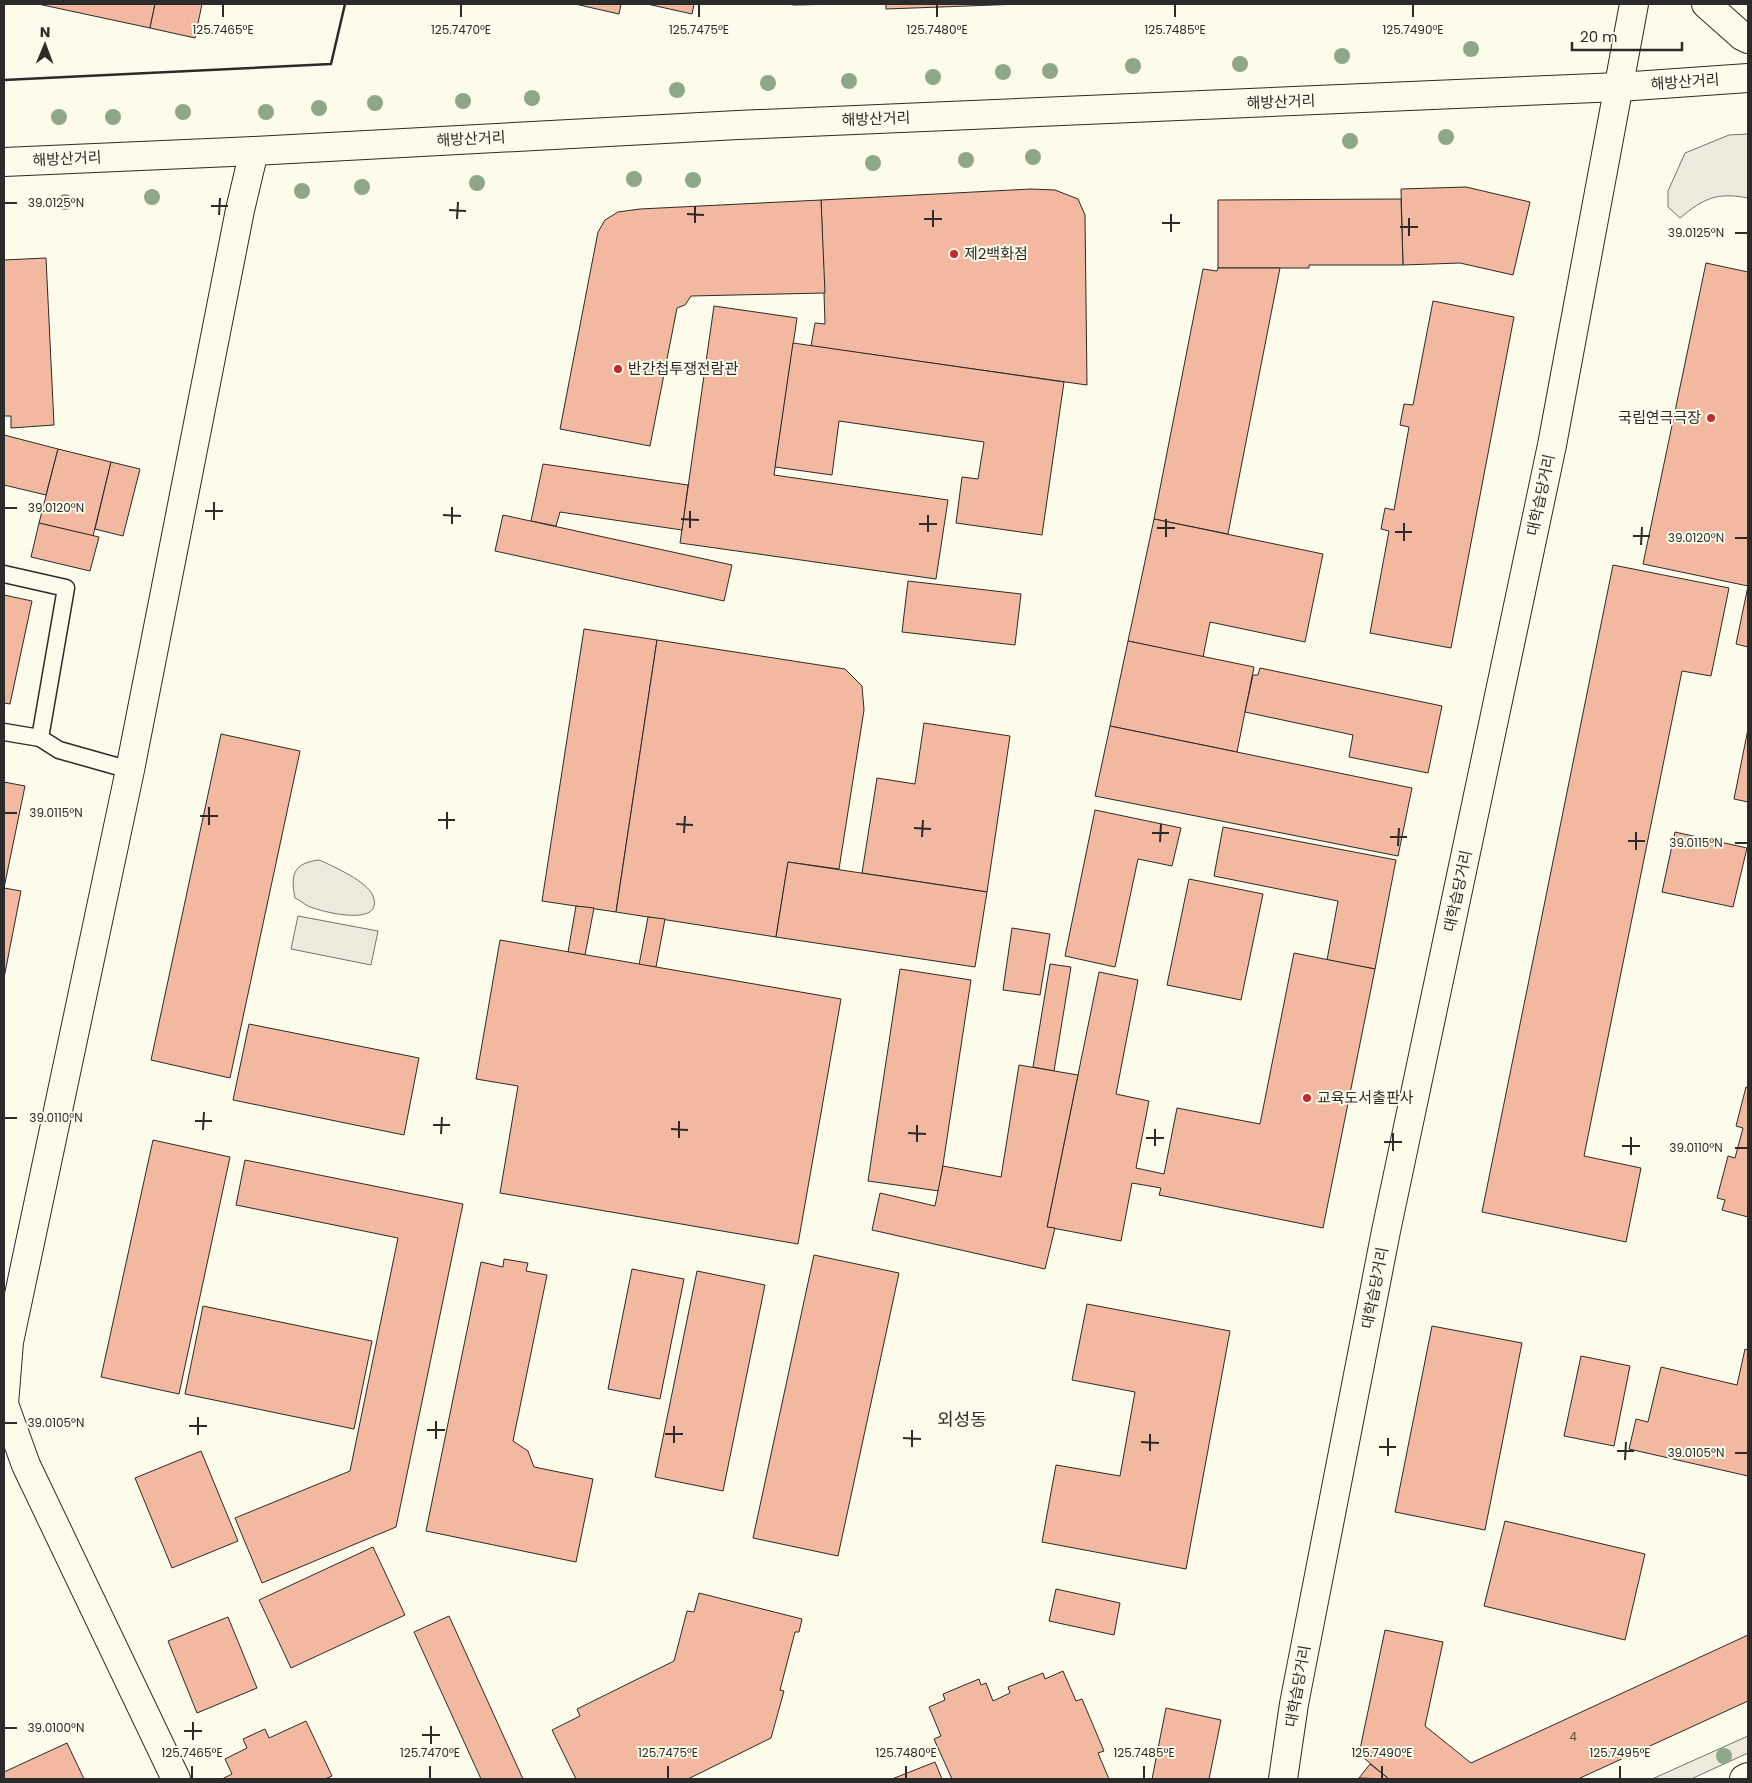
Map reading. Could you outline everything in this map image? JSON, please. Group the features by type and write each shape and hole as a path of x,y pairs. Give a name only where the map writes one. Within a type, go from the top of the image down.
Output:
{"main road":[{"name":"대학습당거리","path":"1283,1779 1294,1704 1386,1231 1552,445 1634,4"},
{"path":"1706,4 1742,36 1748,39"},
{"name":"해방산거리","path":"4,162 254,151 738,125 1619,87 1748,78"},
{"path":"176,1779 26,1465 4,1404 9,1342 130,770 240,210 254,151"},
{"path":"1744,1779 1748,1777"}],"lane":[{"path":"4,574 66,588 40,738"},
{"path":"4,732 40,738 59,750 130,770"}],"shaded area":[{"path":"1748,134 1748,198 1719,196 1711,198 1680,218 1668,207 1668,191 1685,153 1729,135"},
{"path":"319,860 349,875 370,891 373,896 374,906 370,912 361,915 337,914 308,906 295,898 293,882 296,871 304,864"},
{"path":"298,916 378,931 371,965 291,949"},
{"path":"1748,1736 1748,1753 1691,1779 1652,1779"}],"building":[{"path":"38,4 155,4 150,28"},
{"path":"155,4 202,4 195,38 150,28"},
{"path":"575,4 621,4 619,14"},
{"path":"647,4 694,4 692,14"},
{"path":"788,4 841,4 794,5"},
{"path":"886,4 1021,4 886,9"},
{"path":"1466,187 1530,202 1513,275 1460,263 1403,265 1401,189"},
{"name":"제2백화점","path":"1031,189 1055,190 1078,199 1085,215 1087,385 811,346 815,323 825,324 821,200"},
{"path":"1401,199 1403,265 1309,265 1309,268 1218,268 1218,200"},
{"name":"반간첩투쟁전람관","path":"821,200 825,293 691,296 685,305 677,308 650,446 560,429 598,232 605,220 618,212 640,209"},
{"path":"46,258 54,425 11,428 11,416 4,416 4,260"},
{"name":"국립연극극장","path":"1706,263 1748,272 1748,586 1643,564"},
{"path":"1218,268 1280,268 1228,534 1154,519 1203,269 1217,271"},
{"path":"1433,301 1514,317 1451,648 1370,633 1389,531 1381,529 1385,508 1394,510 1409,427 1400,425 1404,404 1413,405"},
{"path":"714,306 797,318 774,475 948,500 936,579 680,543"},
{"path":"793,343 1064,382 1042,535 956,523 962,477 978,479 984,442 839,421 832,475 775,467"},
{"path":"4,435 58,449 46,495 4,485"},
{"path":"58,449 111,462 93,536 39,523"},
{"path":"111,462 140,469 123,536 95,529"},
{"path":"543,464 688,485 682,530 560,512 556,526 531,521"},
{"path":"503,515 732,565 724,601 495,551"},
{"path":"1154,519 1323,554 1305,642 1210,622 1203,657 1128,641"},
{"path":"39,523 99,537 90,571 31,557"},
{"path":"1613,565 1729,588 1711,676 1682,671 1584,1156 1641,1168 1626,1242 1482,1212"},
{"path":"908,581 1021,594 1015,645 902,632"},
{"path":"1748,586 1748,647 1736,644"},
{"path":"4,595 32,601 10,704 4,703"},
{"path":"584,629 657,640 616,912 542,901"},
{"path":"657,640 845,669 862,686 864,710 839,869 788,862 776,937 616,912"},
{"path":"1128,641 1254,667 1237,752 1110,726"},
{"path":"1260,668 1442,706 1428,773 1349,757 1353,735 1245,712 1253,675 1258,675"},
{"path":"924,723 1010,736 987,892 862,873 877,778 915,784"},
{"path":"1110,726 1412,788 1398,856 1095,796"},
{"path":"1748,729 1748,802 1734,799"},
{"path":"221,734 300,751 230,1078 151,1060"},
{"path":"4,782 25,786 4,888"},
{"path":"1095,810 1181,828 1172,866 1138,859 1115,967 1065,956"},
{"path":"1223,827 1396,860 1375,969 1327,960 1338,901 1214,876"},
{"path":"1675,832 1747,848 1733,907 1662,892"},
{"path":"788,862 987,892 975,967 776,937"},
{"path":"1189,879 1263,894 1241,1000 1167,985"},
{"path":"4,888 21,891 4,978"},
{"path":"576,906 594,908 585,955 568,952"},
{"path":"648,917 665,919 656,967 639,965"},
{"path":"1012,928 1050,934 1040,995 1003,990"},
{"path":"500,940 841,999 798,1244 500,1193 518,1086 476,1079"},
{"name":"교육도서출판사","path":"1294,953 1375,969 1323,1228 1159,1195 1161,1188 1132,1183 1121,1241 1047,1227 1099,972 1138,980 1116,1094 1149,1101 1136,1168 1164,1174 1177,1108 1260,1124"},
{"path":"1050,964 1071,967 1054,1071 1033,1067"},
{"path":"900,969 971,980 939,1191 868,1181"},
{"path":"249,1024 419,1058 404,1135 233,1100"},
{"path":"1019,1065 1078,1075 1047,1227 1055,1228 1045,1269 872,1230 880,1193 935,1206 943,1166 1001,1177"},
{"path":"1746,1087 1748,1088 1748,1217 1722,1210 1725,1200 1717,1198 1728,1156 1735,1158 1743,1128 1736,1126"},
{"path":"153,1140 230,1157 179,1394 101,1377"},
{"path":"245,1160 463,1204 396,1527 262,1583 235,1518 350,1471 398,1238 236,1205"},
{"path":"814,1255 899,1273 838,1556 753,1538"},
{"path":"504,1259 528,1263 526,1271 547,1275 513,1441 528,1451 534,1467 593,1479 576,1562 426,1531 481,1262 503,1267"},
{"path":"632,1269 684,1279 660,1399 608,1389"},
{"path":"697,1271 765,1285 723,1491 655,1477"},
{"path":"1087,1304 1230,1331 1186,1569 1042,1542 1056,1465 1120,1476 1135,1392 1072,1380"},
{"path":"203,1306 372,1341 354,1429 185,1394"},
{"path":"1432,1326 1522,1343 1485,1530 1395,1512"},
{"path":"1745,1349 1748,1350 1748,1476 1629,1449 1636,1419 1648,1422 1661,1367 1737,1385"},
{"path":"1581,1356 1630,1366 1614,1446 1564,1436"},
{"path":"201,1451 238,1541 172,1568 135,1478"},
{"path":"1505,1521 1645,1554 1625,1640 1484,1606"},
{"path":"373,1547 405,1615 291,1668 259,1600"},
{"path":"1056,1589 1120,1603 1114,1635 1049,1621"},
{"path":"699,1593 802,1619 799,1632 795,1632 780,1690 784,1691 771,1738 688,1779 576,1779 552,1730 580,1716 577,1709 674,1661 687,1611 694,1612"},
{"path":"449,1616 523,1779 481,1779 414,1632"},
{"path":"228,1617 257,1688 197,1713 168,1641"},
{"path":"1385,1630 1443,1642 1425,1726 1471,1763 1748,1635 1748,1701 1578,1779 1389,1779 1359,1754"},
{"path":"1063,1671 1076,1701 1082,1699 1104,1751 1098,1753 1109,1779 952,1779 934,1739 941,1736 929,1707 945,1700 943,1694 979,1679 981,1685 986,1683 993,1701 1010,1693 1008,1687 1043,1673 1045,1679"},
{"path":"1166,1708 1221,1720 1209,1779 1152,1779"},
{"path":"306,1721 332,1776 325,1779 222,1779 232,1774 225,1759 247,1748 243,1739 265,1729 269,1738"},
{"path":"67,1743 84,1779 4,1779 4,1772"},
{"path":"935,1762 942,1779 892,1779"},
{"path":"1370,1764 1389,1779 1359,1778"}],"wall":[{"path":"4,80 331,64 345,4"}],"place":[{"name":"제2백화점","path":"954,254"},
{"name":"반간첩투쟁전람관","path":"618,369"},
{"name":"국립연극극장","path":"1711,418"},
{"name":"교육도서출판사","path":"1307,1098"}],"district":[{"name":"외성동","path":"962,1420"}]}
